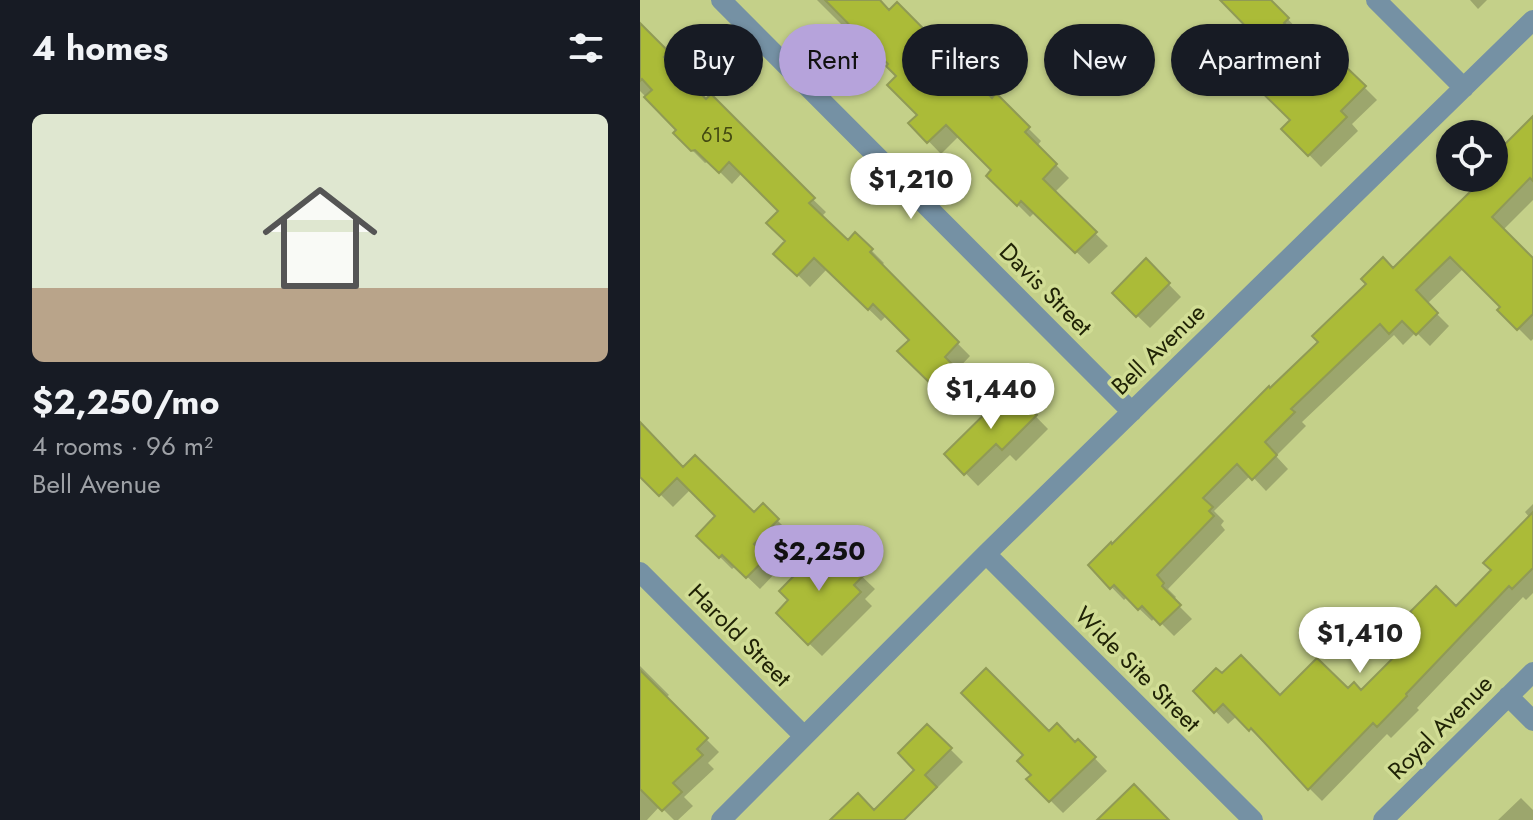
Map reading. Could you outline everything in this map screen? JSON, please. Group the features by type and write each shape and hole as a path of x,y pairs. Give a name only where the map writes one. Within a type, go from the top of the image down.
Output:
{"street":[{"name":"Davis Street","path":"721,0 1132,412"},
{"path":"1376,0 1464,88"},
{"name":"Bell Avenue","path":"721,820 986,554 1533,20"},
{"name":"Wide Site Street","path":"986,554 1253,820"},
{"name":"Harold Street","path":"640,572 804,736"},
{"name":"Royal Avenue","path":"1383,820 1533,672"},
{"path":"1508,696 1533,721"}],"building":[{"path":"825,0 880,0 889,10 897,2 919,24 902,24 902,96 999,96 1030,127 1025,132 1057,164 1043,179 1097,232 1075,253 1021,201 1017,206 986,176 991,170 946,125 927,143 908,123 917,115 887,85 896,76 886,66 886,24 849,24"},
{"path":"1220,0 1271,0 1289,18 1285,24 1243,24"},
{"path":"640,23 664,47 664,96 703,96 706,99 713,96 815,198 809,203 848,240 855,232 873,249 870,252 959,342 945,357 955,367 935,388 897,351 909,340 873,304 868,310 814,258 797,276 773,254 785,241 766,223 778,211 729,162 719,173 695,150 691,151 673,133 676,130 644,97 652,90 642,79 640,81"},
{"path":"1349,70 1366,86 1341,111 1347,117 1308,156 1281,129 1290,120 1266,96 1349,96"},
{"path":"1533,116 1533,181 1530,178 1492,217 1533,258 1533,314 1517,330 1497,310 1500,307 1450,257 1416,290 1438,313 1416,335 1402,321 1389,334 1380,324 1291,409 1295,412 1265,442 1277,455 1252,480 1237,464 1203,498 1213,507 1209,511 1214,516 1157,575 1164,583 1162,586 1181,605 1160,625 1142,606 1138,610 1114,585 1110,589 1088,565 1269,386 1318,342 1312,336 1366,284 1361,279 1383,257 1393,268 1470,192 1508,192 1508,141"},
{"path":"1146,258 1170,283 1136,317 1112,293"},
{"path":"1011,388 1037,415 1002,450 996,444 964,475 944,454"},
{"path":"640,422 683,467 695,455 754,512 763,503 779,519 754,544 767,557 746,578 696,536 715,516 677,478 659,496 640,477"},
{"path":"1533,512 1533,568 1512,589 1509,586 1377,727 1373,723 1308,790 1251,728 1249,731 1223,704 1214,713 1193,691 1216,668 1222,673 1241,655 1280,695 1317,658 1348,688 1354,682 1361,690 1404,647 1391,635 1412,614 1410,612 1436,586 1456,606 1491,570 1483,563"},
{"path":"828,541 864,575 854,585 861,592 808,645 776,613 788,600 779,591"},
{"path":"986,668 1049,731 1057,723 1075,742 1078,739 1096,757 1049,802 1026,779 1031,775 1017,761 1023,755 961,693"},
{"path":"640,670 708,738 697,749 703,755 673,783 682,792 662,811 640,789"},
{"path":"927,724 952,748 925,775 937,787 904,820 830,820 858,793 874,810 914,770 898,753"},
{"path":"1134,784 1169,820 1097,820"}]}
